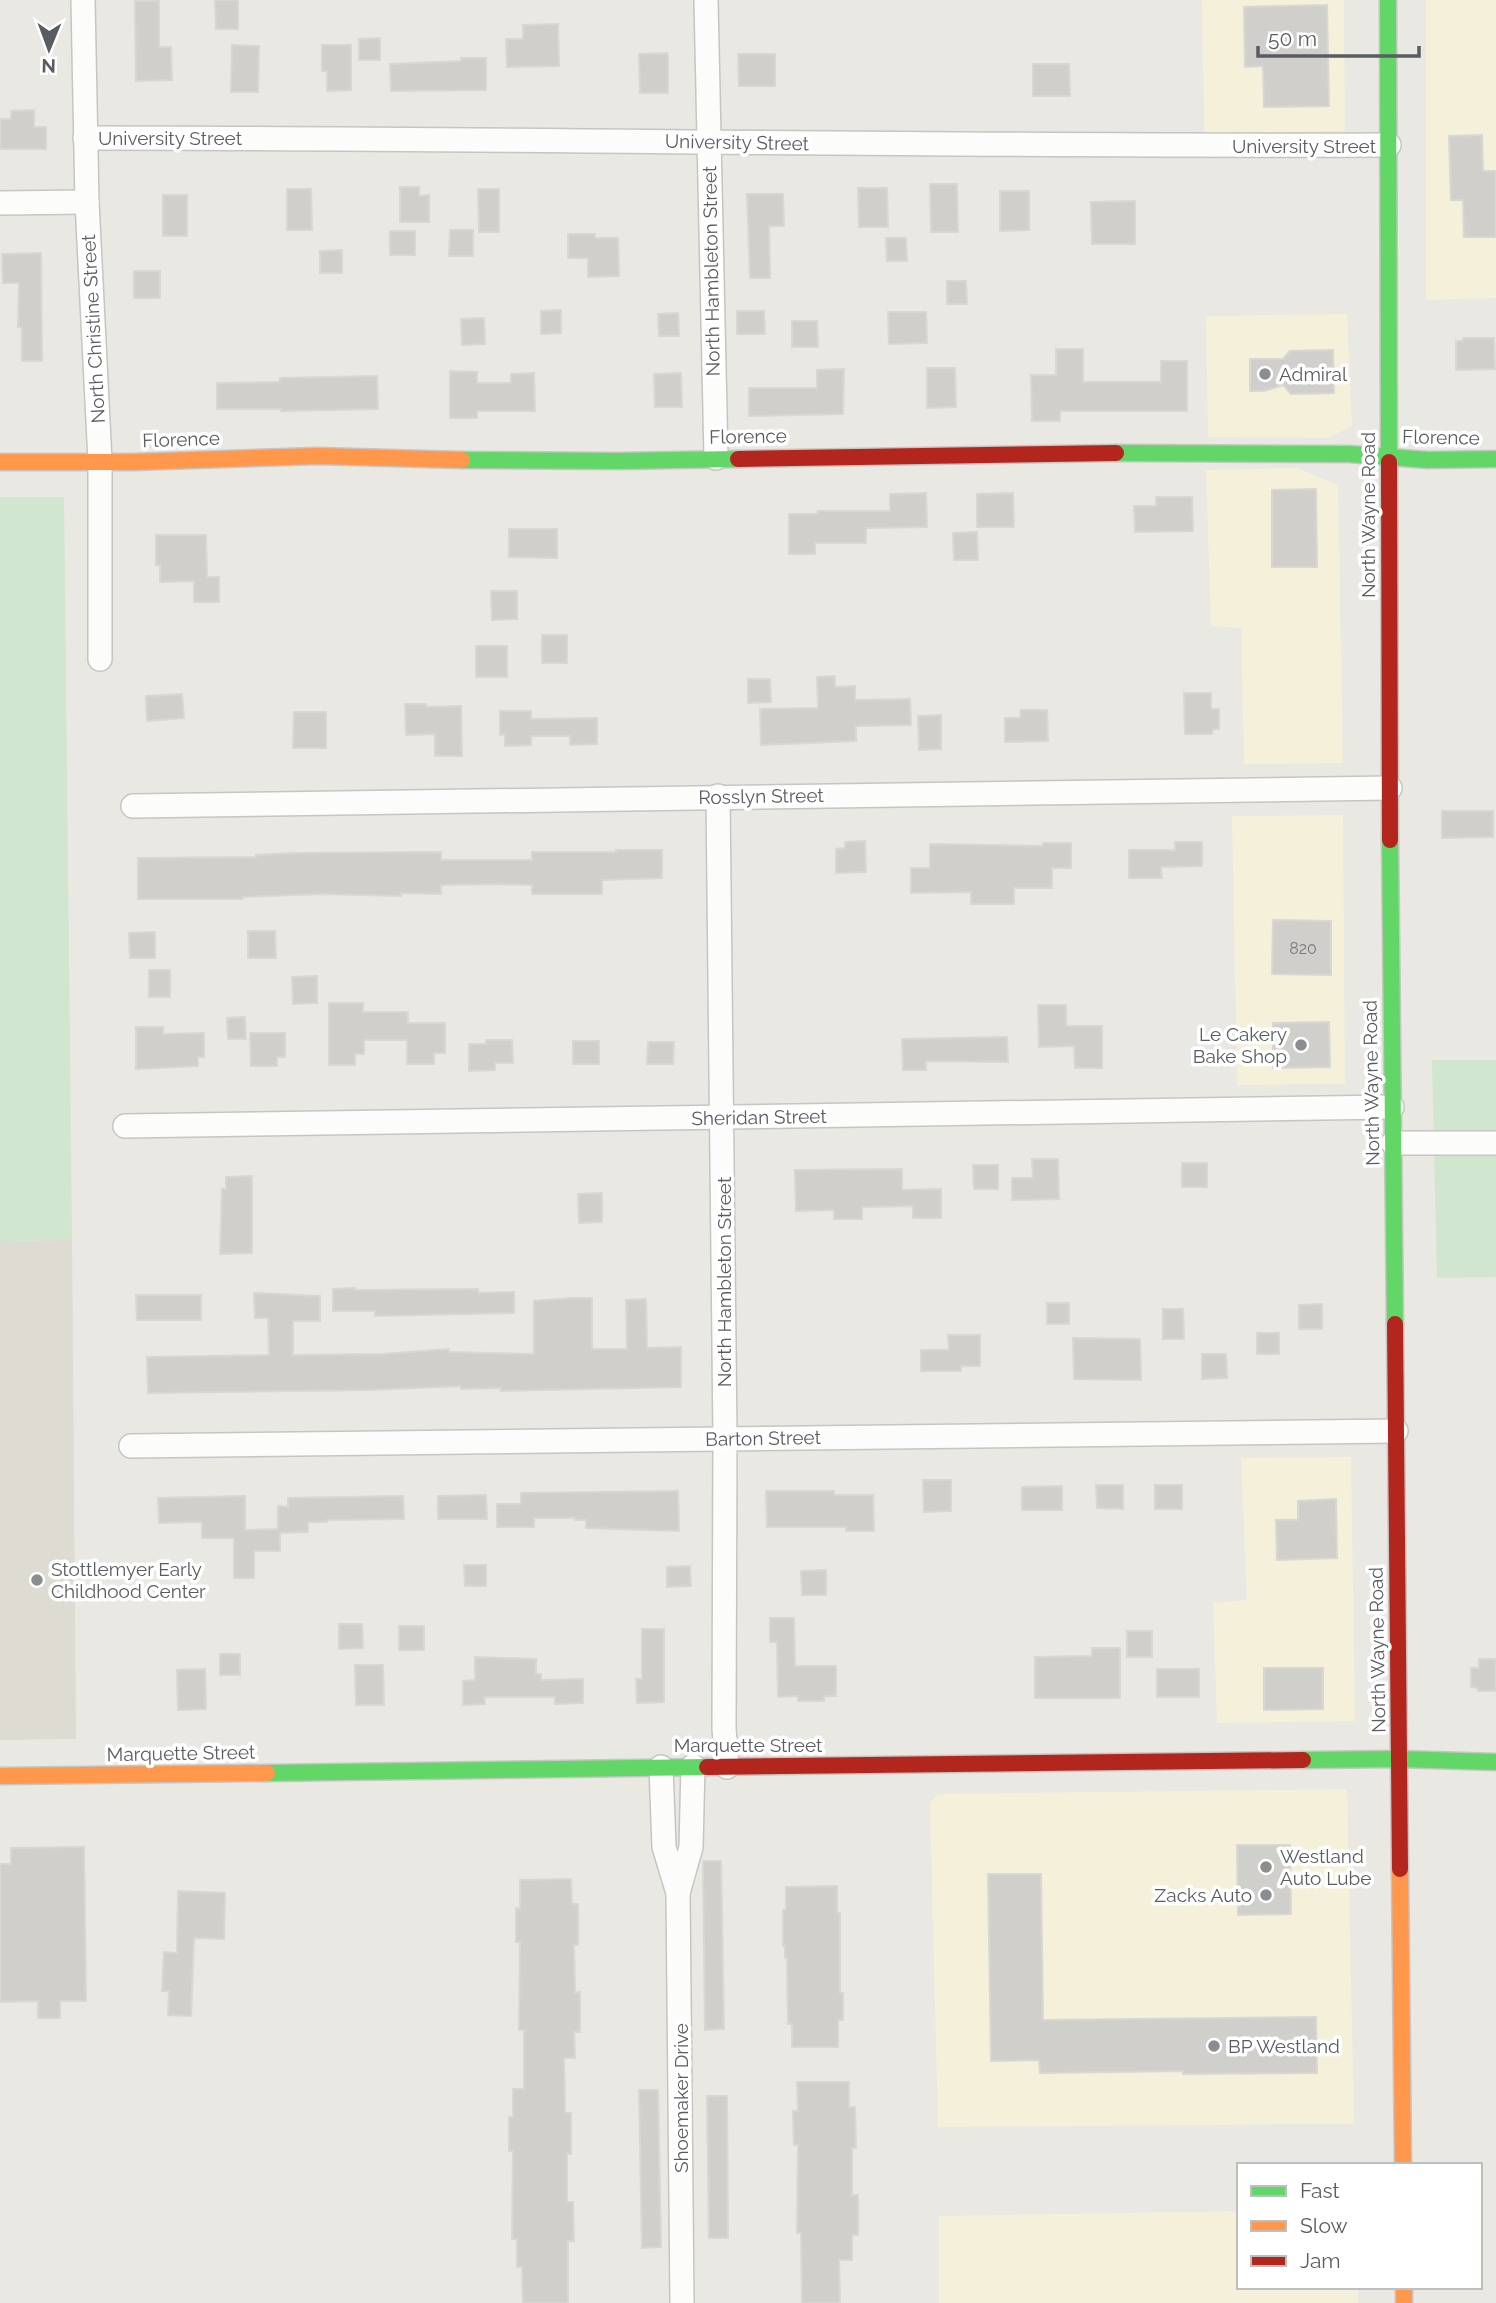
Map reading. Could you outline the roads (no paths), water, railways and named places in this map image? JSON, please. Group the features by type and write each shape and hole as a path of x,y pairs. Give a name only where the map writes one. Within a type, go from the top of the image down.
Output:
{"street":[{"name":"North Christine Street","path":"83,0 87,202 100,461 100,659"},
{"name":"North Hambleton Street","path":"706,0 716,458"},
{"name":"North Wayne Road","path":"1388,0 1392,1107 1403,2163"},
{"name":"University Street","path":"85,138 1389,145"},
{"path":"0,203 87,202"},
{"name":"Florence","path":"0,462 318,456 618,461 1024,453 1349,454 1428,460 1496,459"},
{"name":"Rosslyn Street","path":"133,806 1390,788"},
{"name":"North Hambleton Street","path":"718,796 723,1118 724,1728 727,1767"},
{"name":"Sheridan Street","path":"125,1126 1392,1107"},
{"path":"1393,1143 1496,1143"},
{"name":"Barton Street","path":"131,1446 1396,1430"},
{"name":"Marquette Street","path":"0,1776 1399,1759 1496,1762"},
{"name":"Shoemaker Drive","path":"682,2303 678,1893 691,1847 693,1766"},
{"name":"Shoemaker Drive","path":"661,1767 664,1847 678,1893"}],"place":[{"name":"Admiral","path":"1265,374"},
{"name":"Le Cakery Bake Shop","path":"1301,1045"},
{"name":"Stottlemyer Early Childhood Center","path":"37,1580"},
{"name":"Westland Auto Lube","path":"1266,1867"},
{"name":"Zacks Auto","path":"1266,1895"},
{"name":"BP Westland","path":"1214,2046"}]}
